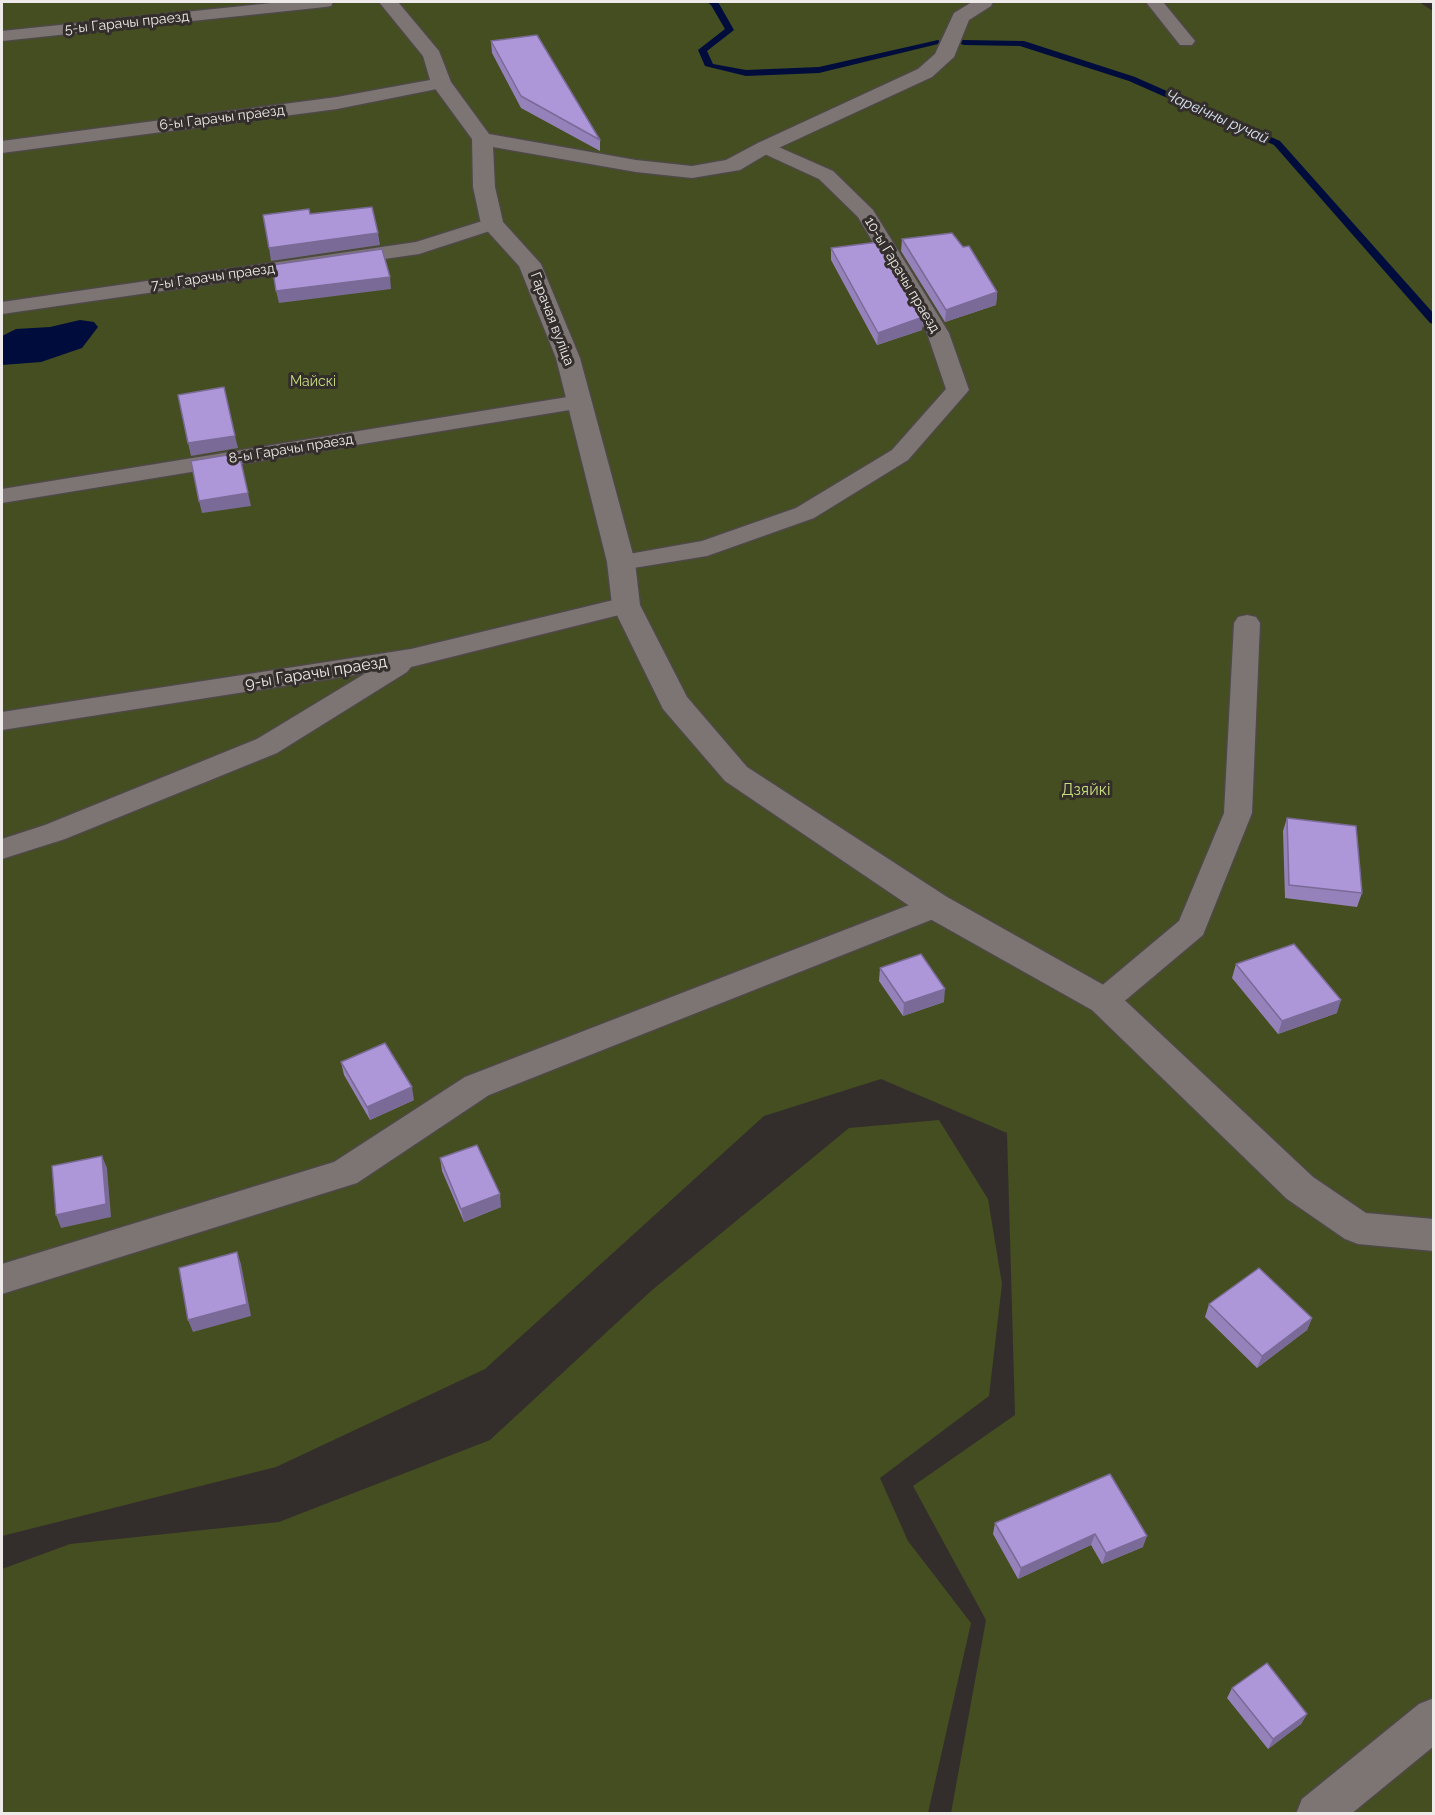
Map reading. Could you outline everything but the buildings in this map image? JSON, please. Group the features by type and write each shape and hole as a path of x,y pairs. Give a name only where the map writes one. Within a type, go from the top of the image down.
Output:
{"street":[{"path":"388,2 432,55 441,82 482,139 484,188 492,224"},
{"path":"482,139 636,166 692,172 732,165 765,147 925,73 944,57 962,17 984,2"},
{"name":"Гарачая вуліца","path":"492,224 531,264 568,358 621,562 626,605 674,702 736,774 935,906 1104,1001 1300,1188 1358,1228 1434,1235"}],"lane":[{"name":"5-ы Гарачы праезд","path":"2,36 325,2"},
{"path":"1154,2 1186,41"},
{"name":"6-ы Гарачы праезд","path":"2,147 337,103 441,82"},
{"name":"10-ы Гарачы праезд","path":"621,562 707,548 805,513 900,455 958,390 938,333 866,214 826,175 765,147"},
{"name":"7-ы Гарачы праезд","path":"2,308 419,248 492,224"},
{"name":"8-ы Гарачы праезд","path":"2,496 580,402"},
{"name":"9-ы Гарачы праезд","path":"2,721 411,658 626,605"},
{"path":"1104,1001 1192,927 1238,813 1247,623"},
{"path":"2,849 55,832 267,746 411,658"},
{"path":"2,1279 345,1173 477,1086 935,906"},
{"path":"1317,1814 1434,1719"}],"green space":[{"name":"Дзяйкі","path":"2,2 1419,2 1433,11 1433,1813 951,1813 986,1620 913,1486 1015,1415 1007,1133 881,1079 764,1116 485,1369 276,1467 2,1536"},
{"path":"939,1120 988,1199 1002,1284 989,1396 880,1478 908,1541 971,1623 928,1813 2,1813 2,1569 70,1544 279,1522 490,1440 651,1291 849,1128"}],"shaded area":[{"path":"80,320 94,322 98,327 82,348 41,362 2,365 2,336 16,329 50,327"}],"waterway":[{"name":"Чарвічны ручай","path":"711,2 714,2 730,30 702,50 709,66 746,73 819,70 938,43"},
{"name":"Чарвічны ручай","path":"964,42 1021,43 1132,79 1277,143 1434,321"}],"park label":[{"name":"Майскі","path":"313,382"}]}
